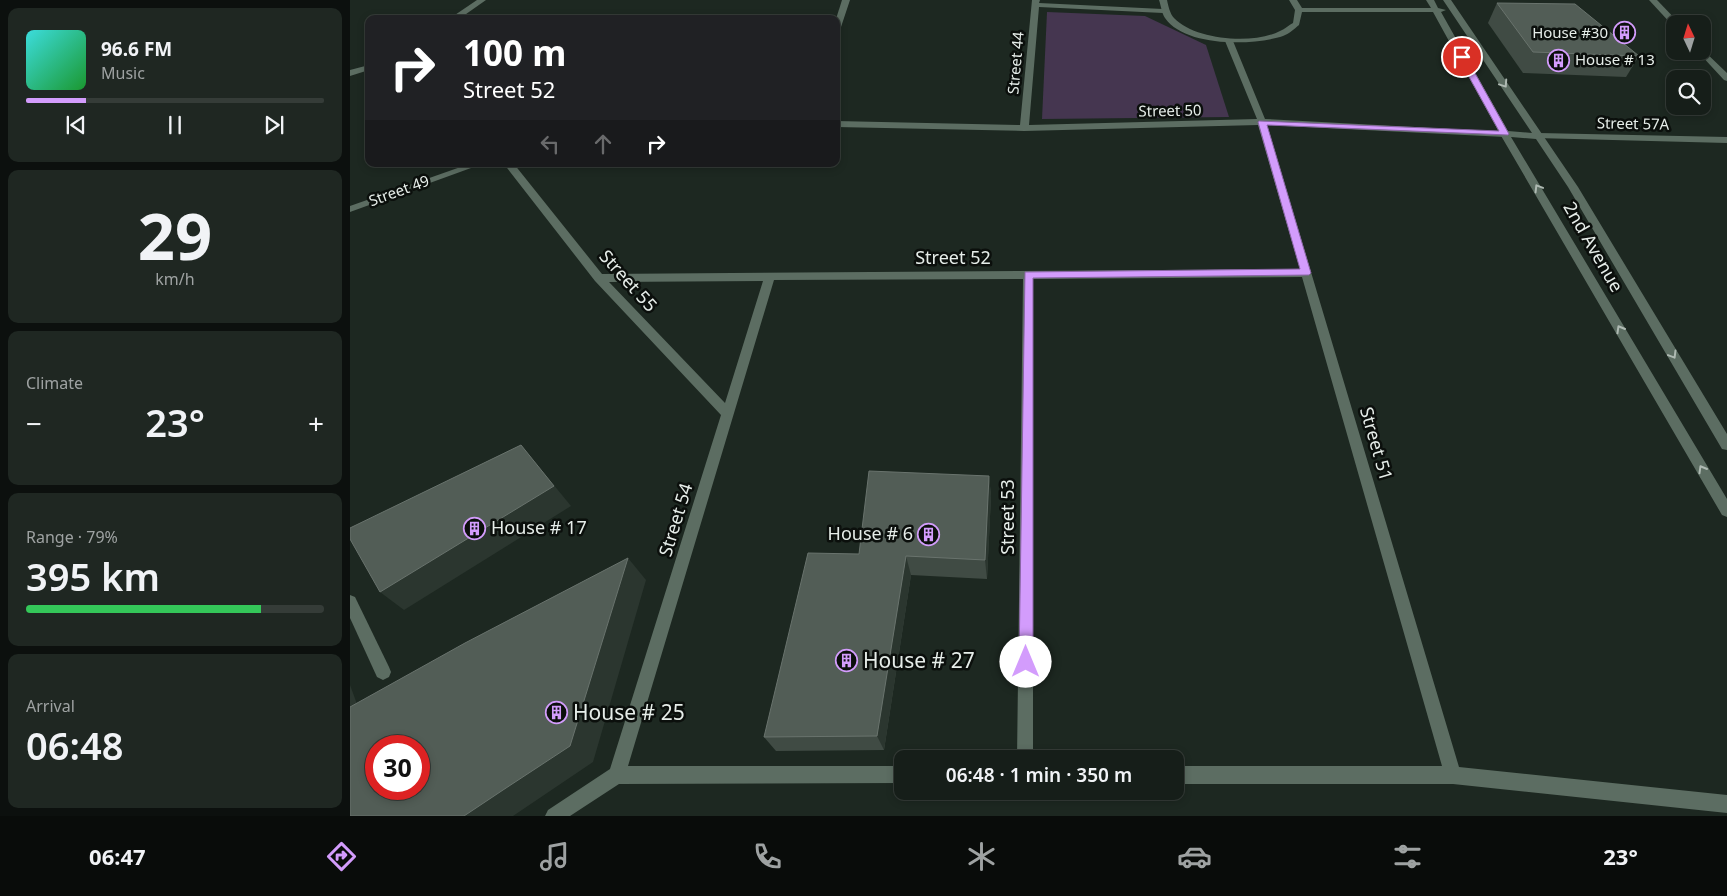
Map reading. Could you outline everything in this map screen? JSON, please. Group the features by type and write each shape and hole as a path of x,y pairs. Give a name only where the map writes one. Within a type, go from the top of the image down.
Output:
{"street":[{"path":"459,15 482,0"},
{"path":"840,18 846,0"},
{"path":"1162,0 1163,11 1171,21 1186,30 1206,37 1229,41 1253,41 1274,37 1290,30 1298,21 1299,10 1293,0"},
{"name":"2nd Avenue","path":"1430,0 1505,134 1727,511"},
{"name":"2nd Avenue","path":"1447,0 1573,186 1727,446"},
{"path":"1653,0 1667,15"},
{"path":"1036,2 1163,11"},
{"name":"Street 44","path":"1024,128 1036,2"},
{"path":"1299,10 1454,11"},
{"name":"Street 51","path":"1229,41 1262,122 1453,775"},
{"path":"1710,60 1727,78"},
{"path":"350,73 365,68"},
{"name":"Street 50","path":"840,124 1024,128 1262,122 1505,134"},
{"name":"Street 57A","path":"1505,134 1727,140"},
{"name":"Street 49","path":"350,209 468,167"},
{"name":"Street 55","path":"511,167 599,278 728,414"},
{"name":"Street 52","path":"599,278 1306,273"},
{"name":"Street 53","path":"1025,750 1028,274"},
{"name":"Street 54","path":"617,775 770,276"},
{"path":"350,602 383,672"},
{"path":"554,816 617,775 894,775"},
{"path":"1184,775 1453,775 1727,804"}],"shaded area":[{"path":"1047,12 1145,16 1206,45 1229,117 1042,119"}],"building":[{"path":"1497,3 1575,4 1639,56 1533,52"},
{"path":"521,445 554,486 380,592 350,539 350,528"},
{"path":"869,471 989,476 985,560 906,556 877,736 764,737 808,553 859,554"},
{"path":"628,558 570,746 464,816 350,816 350,707 465,643"}],"place":[{"name":"House #30","path":"1624,33"},
{"name":"House # 13","path":"1559,60"},
{"name":"House # 17","path":"475,528"},
{"name":"House # 6","path":"929,534"},
{"name":"House # 27","path":"847,661"},
{"name":"House # 25","path":"557,713"}],"route":[{"path":"1026,662 1028,274 1306,273 1262,122 1505,134 1462,57"}]}
